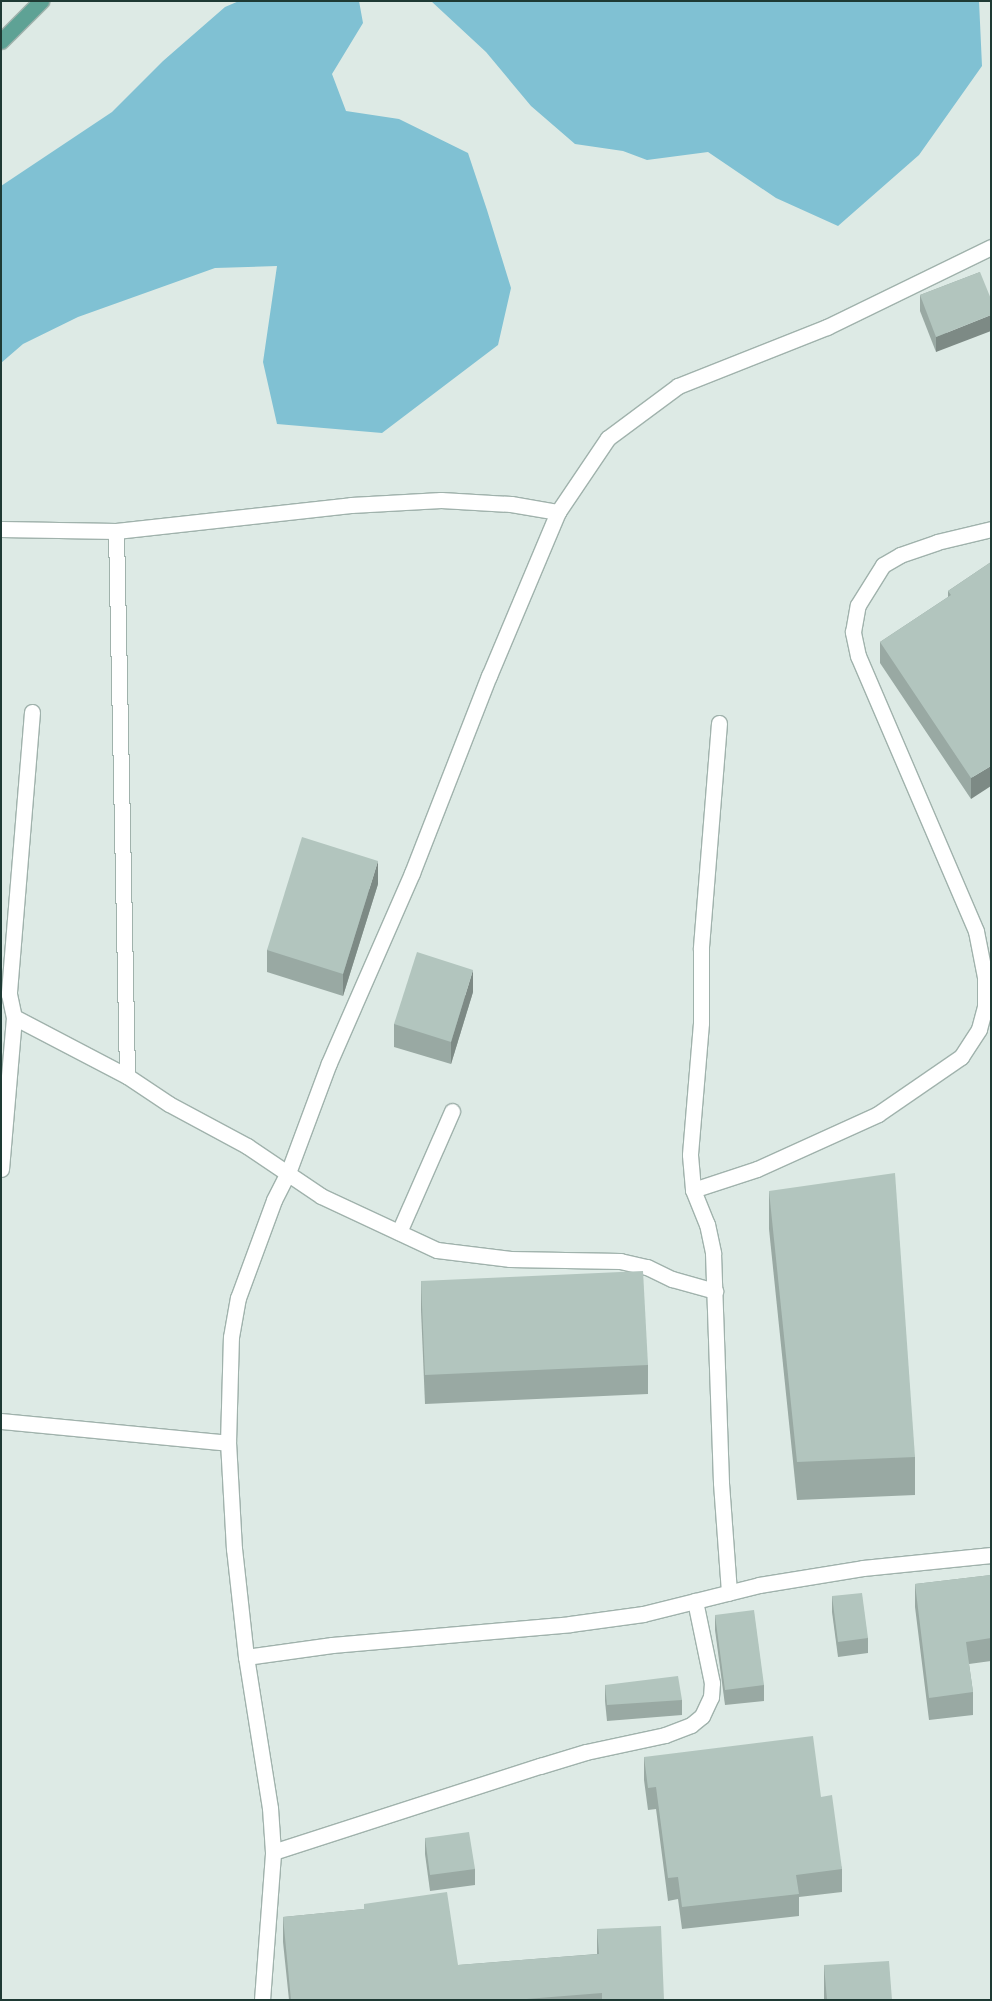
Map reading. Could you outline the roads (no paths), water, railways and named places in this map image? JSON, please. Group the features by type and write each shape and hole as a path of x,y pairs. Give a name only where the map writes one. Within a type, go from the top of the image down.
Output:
{"main road":[{"path":"4,32 41,1"}],"street":[{"path":"262,2000 273,1852 270,1808 246,1657 234,1549 228,1443 231,1337 238,1298 274,1200 288,1173 329,1063 412,873 558,512 608,438 678,386 827,327 991,247"},
{"path":"1,529 116,531 404,502 475,501 558,512"},
{"path":"693,1190 757,1169 878,1114 961,1057 979,1029 985,1008 985,977 976,931 858,656 853,632 858,605 883,565 900,555 937,542 991,529"},
{"path":"116,531 127,1076"},
{"path":"1,1169 14,1017 10,1008 6,982 32,712"},
{"path":"719,723 701,949 701,1023 690,1155 693,1190 707,1224 715,1291 720,1464 729,1593"},
{"path":"14,1017 127,1076 169,1104 247,1146 321,1196 437,1250 466,1255 528,1260 620,1261 648,1267 672,1278 715,1291"},
{"path":"399,1232 452,1111"},
{"path":"1,1421 228,1443"},
{"path":"246,1657 332,1645 570,1624 643,1614 729,1593 863,1568 991,1555"},
{"path":"273,1852 586,1752 666,1735 691,1725 708,1708 712,1690 694,1602"}],"water":[{"path":"239,1 359,1 363,23 332,74 346,111 399,119 468,153 487,210 511,288 498,345 382,433 277,424 263,362 277,266 215,268 78,317 23,344 1,363 1,186 112,112 163,61 225,7"},
{"path":"431,1 979,1 982,66 919,155 838,226 776,198 708,152 647,160 623,151 575,144 531,106 486,52"}]}
